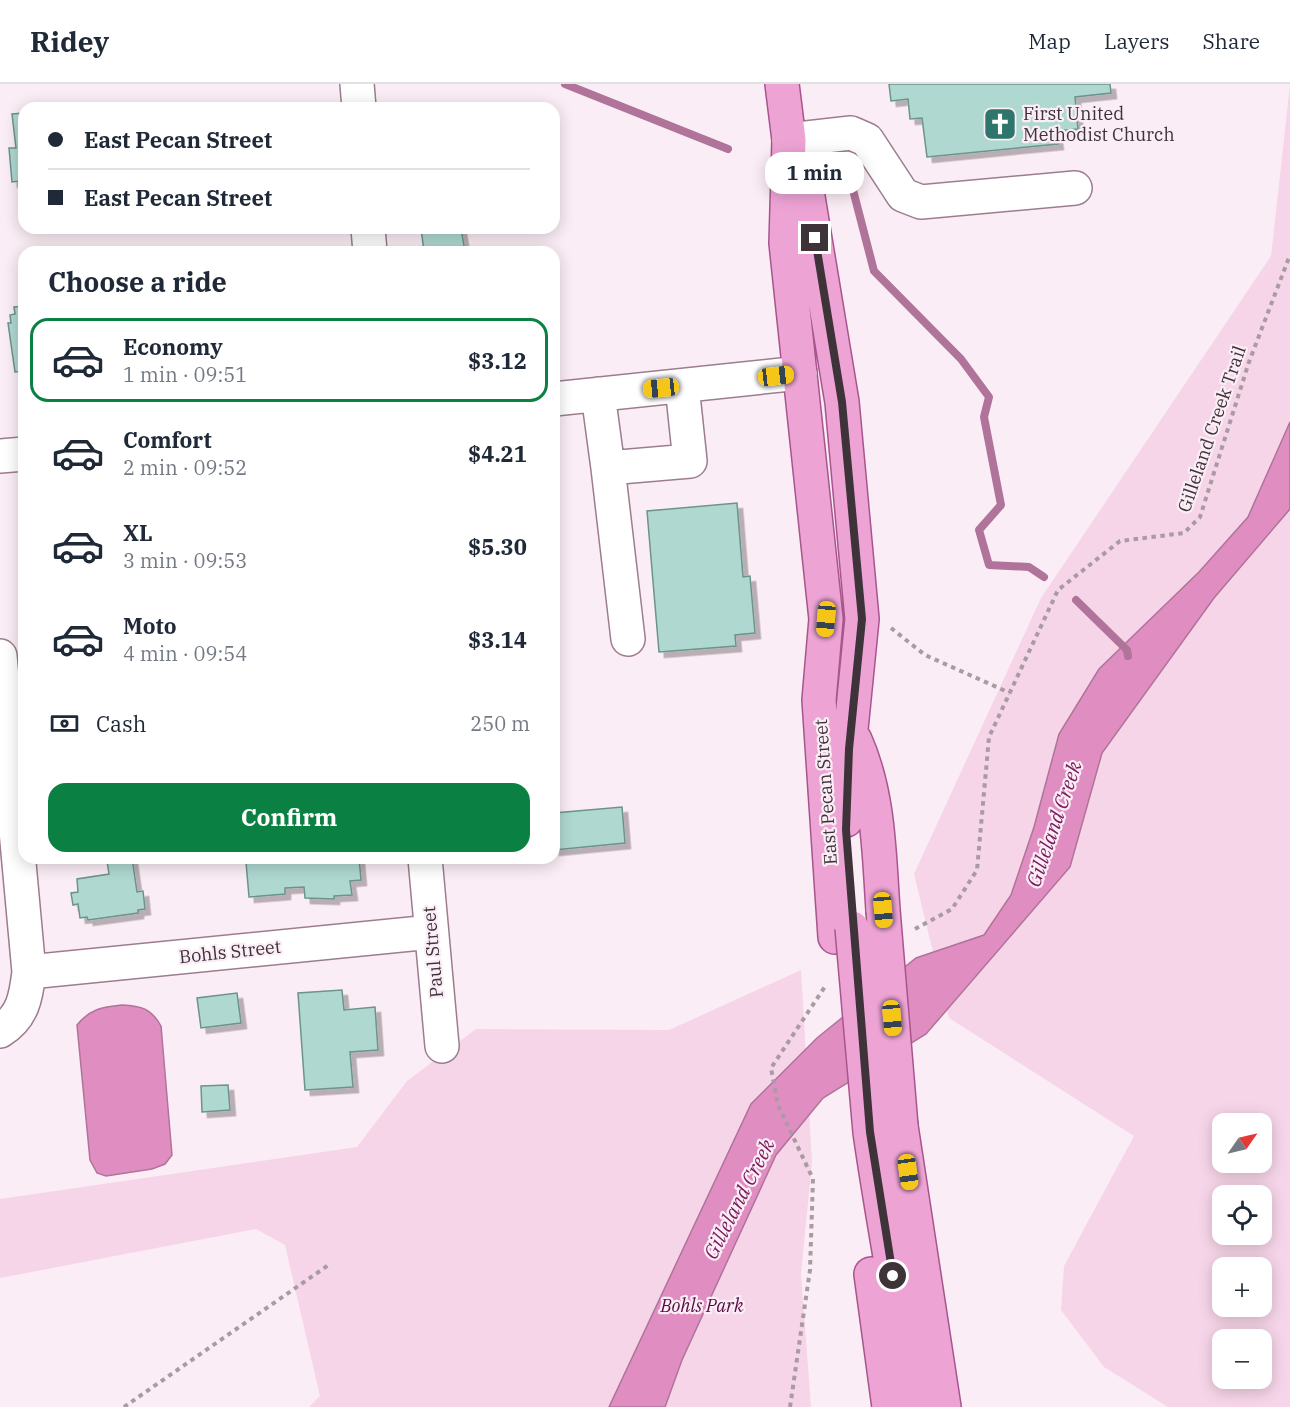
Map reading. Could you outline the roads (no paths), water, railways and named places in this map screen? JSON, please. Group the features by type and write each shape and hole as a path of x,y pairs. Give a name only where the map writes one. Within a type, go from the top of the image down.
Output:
{"main road":[{"name":"East Pecan Street","path":"782,84 789,140 786,243 826,619 819,700 844,932 875,1133 885,1236 905,1336 913,1407"},
{"name":"East Pecan Street","path":"789,140 807,191 842,402 862,619 850,729 844,932"},
{"path":"826,619 850,729 868,769 875,810 883,910 875,1133 944,1407"},
{"name":"East Pecan Street","path":"875,1133 889,1407"}],"street":[{"path":"357,84 358,102"},
{"path":"789,140 850,133 867,140 903,195 921,202 1075,188"},
{"path":"560,398 800,373"},
{"path":"608,468 690,461 682,386"},
{"path":"598,394 628,639"},
{"path":"0,456 18,454"},
{"path":"0,656 18,852"},
{"path":"0,1031 17,1018 26,998 29,972 19,864"},
{"name":"Paul Street","path":"426,864 442,1046"},
{"name":"Bohls Street","path":"29,972 432,932"}],"water":[{"name":"Gilleland Creek","path":"1290,422 1290,509 1214,598 1102,753 1070,867 926,1034 823,1098 776,1155 682,1360 665,1407 609,1407 751,1104 817,1038 916,958 984,935 1011,895 1034,827 1059,734 1099,669 1199,572 1248,517"},
{"path":"122,1005 145,1009 161,1026 172,1155 165,1164 152,1169 106,1176 97,1173 90,1160 77,1025 87,1015 97,1010"}],"waterway":[{"path":"565,84 728,149"},
{"path":"848,183 853,190 874,271 961,359 989,397 984,417 1001,505 979,530 989,565 1029,567 1044,577"},
{"path":"1076,600 1127,650 1128,656"}],"place":[{"name":"First United Methodist Church","path":"1000,124"}],"park label":[{"name":"Bohls Park","path":"702,1306"}]}
